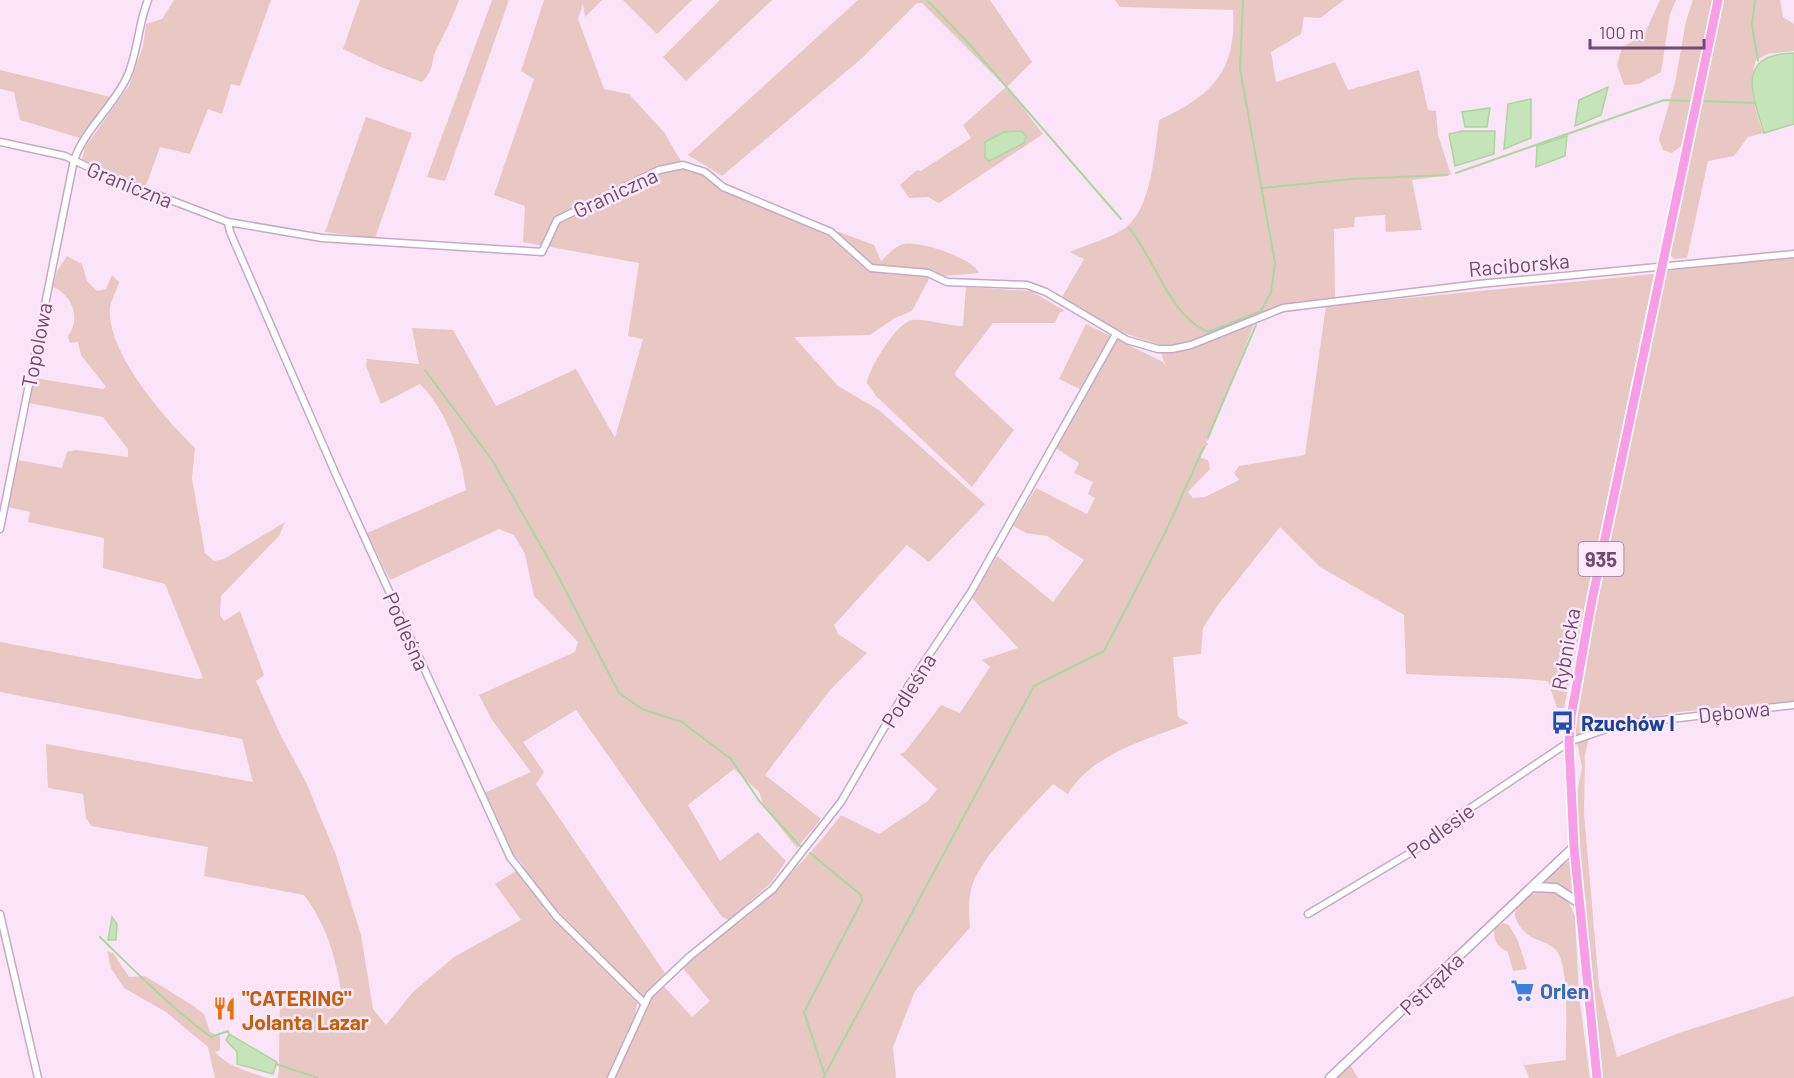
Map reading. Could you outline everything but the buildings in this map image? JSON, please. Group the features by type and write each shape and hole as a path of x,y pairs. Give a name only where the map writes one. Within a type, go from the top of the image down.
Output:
{"main road":[{"name":"935","path":"1663,268 1718,0"},
{"name":"Rybnicka","path":"1597,1078 1574,847 1569,742 1587,627 1663,268"},
{"name":"Pstrązka","path":"1330,1078 1574,847"},
{"path":"1532,887 1556,888 1579,903"}],"street":[{"name":"Topolowa","path":"0,529 74,160 86,137 128,76 148,0"},
{"name":"Graniczna","path":"0,142 64,156 105,175 228,222 322,238 542,252 557,220 659,170 683,165 705,172 723,187 831,232 871,268 928,273 947,282 1027,285 1046,292 1116,334"},
{"name":"Podleśna","path":"228,222 230,232 337,477 510,857 556,916 644,1003"},
{"name":"Raciborska","path":"1116,334 1158,349 1172,349 1191,345 1283,308 1479,284 1689,266 1794,254"},
{"name":"Podleśna","path":"611,1078 631,1038 644,1003 654,988 773,889 808,847 840,802 909,685 977,582 1116,334"},
{"name":"Dębowa","path":"1569,742 1618,724 1794,705"},
{"name":"Podlesie","path":"1308,914 1420,848 1457,817 1569,742"},
{"path":"0,914 39,1078"}],"shaded area":[{"path":"174,0 271,0 240,86 231,84 222,114 208,109 190,154 160,147 145,188 82,159 85,147 129,86 143,46 146,24 162,19"},
{"path":"360,0 459,0 437,48 431,69 422,82 381,67 343,49"},
{"path":"492,0 509,0 445,181 427,177"},
{"path":"544,0 602,0 585,17 583,4 578,19 604,89 629,94 664,132 686,170 702,175 725,191 828,236 839,232 874,245 881,261 897,247 911,243 945,251 975,267 979,273 930,277 912,311 895,318 870,335 794,337 838,386 879,410 985,504 929,562 907,545 834,625 838,634 867,653 830,690 765,775 821,819 797,848 764,807 759,792 734,769 688,805 720,861 758,832 786,861 771,883 729,920 722,917 576,710 523,742 544,772 536,784 665,973 643,997 551,904 543,908 637,1003 634,1022 608,1078 278,1078 280,996 343,1005 331,948 320,921 304,895 204,876 208,847 91,826 86,818 83,794 48,788 46,744 253,782 242,739 0,692 0,642 198,679 203,678 165,584 103,568 104,538 28,522 30,512 8,507 18,460 62,468 67,452 76,450 128,457 128,449 103,417 29,403 34,378 103,389 106,387 81,355 78,342 70,343 68,336 74,322 73,308 66,296 53,287 57,271 67,256 82,264 87,281 97,291 106,289 112,275 119,282 110,308 111,325 117,344 127,364 154,403 195,448 192,478 205,553 214,561 224,559 285,522 279,536 221,596 220,615 224,621 240,611 264,675 256,681 281,736 306,782 336,855 361,935 373,1009 386,1025 413,992 454,957 521,920 495,884 524,866 511,851 482,794 531,772 492,720 479,695 575,652 578,642 534,596 525,554 514,535 499,529 390,580 367,533 466,490 451,433 430,395 420,384 381,404 366,366 367,359 419,364 412,328 453,330 496,406 576,369 615,438 643,339 628,336 639,263 523,242 525,206 494,195 534,79 521,71"},
{"path":"623,0 692,0 657,34"},
{"path":"720,0 772,0 686,81 663,57"},
{"path":"858,0 990,0 1032,62 1007,87 1043,134 939,203 928,197 909,198 900,185 917,170 921,171 971,138 963,125 1006,87 922,3 917,3 861,59 722,176 688,155"},
{"path":"1115,0 1344,0 1320,18 1304,17 1301,34 1271,52 1276,82 1335,62 1348,90 1419,70 1428,110 1436,111 1438,135 1451,175 1412,180 1422,230 1386,232 1385,215 1355,217 1354,227 1334,229 1335,300 1283,308 1172,349 1115,330 1062,297 1084,259 1070,252 1119,232 1134,219 1141,207 1151,178 1159,120 1206,91 1225,66 1230,50 1233,10 1120,7"},
{"path":"1660,0 1676,0 1670,14 1661,72 1639,84 1624,85 1617,65 1622,47 1644,35"},
{"path":"1693,0 1718,0 1689,140 1672,153 1663,150 1659,139 1675,83 1686,21"},
{"path":"1724,0 1780,0 1783,17 1794,24 1794,51 1768,54 1756,60 1752,88 1763,133 1748,137 1734,156 1708,161 1687,258 1674,259 1669,254"},
{"path":"1794,53 1794,124 1764,133 1753,90 1752,78 1755,68 1763,60 1775,55"},
{"path":"0,70 111,97 80,138 20,120 14,92 0,89"},
{"path":"1608,87 1601,115 1575,126 1579,100"},
{"path":"1531,99 1531,138 1504,149 1508,104"},
{"path":"1490,108 1487,127 1465,127 1462,112"},
{"path":"366,117 412,133 375,238 325,232"},
{"path":"1021,131 1026,136 1024,143 989,161 985,157 985,142 1004,132"},
{"path":"1462,131 1495,131 1494,154 1455,166 1449,134"},
{"path":"1567,136 1565,156 1536,167 1537,146"},
{"path":"1794,256 1794,701 1679,712 1592,726 1585,755 1584,813 1599,986 1617,1057 1679,1033 1794,996 1794,1078 1602,1078 1590,982 1575,803 1582,767 1575,732 1596,607 1665,271"},
{"path":"1654,274 1564,708 1557,708 1548,681 1406,674 1404,615 1320,567 1280,527 1217,606 1203,628 1201,654 1173,657 1178,717 1189,723 1139,742 1106,758 1078,780 1068,794 1053,784 985,861 972,886 969,906 970,927 915,991 893,1047 896,1078 614,1078 653,994 662,984 692,1017 710,1001 681,966 767,896 805,859 841,815 879,834 928,801 937,789 900,754 905,752 941,705 960,713 990,667 982,660 1018,648 972,598 997,556 1053,602 1084,560 1047,536 1026,533 1013,526 1036,488 1087,514 1095,498 1088,494 1093,482 1074,473 1079,463 1054,447 1082,390 1059,379 1086,324 1163,362 1166,367 1161,353 1186,349 1255,322 1208,441 1205,439 1208,444 1199,457 1208,460 1210,469 1188,492 1193,498 1205,497 1239,480 1234,473 1239,466 1305,455 1326,306"},
{"path":"966,287 1031,291 1065,311 1060,312 1055,323 993,323 956,371 955,375 1014,430 972,487 876,396 867,383 885,347 906,323 917,320 963,326"},
{"path":"1570,861 1572,891 1543,882 1559,866"},
{"path":"1541,891 1558,894 1568,901 1575,916 1579,995 1590,1078 1529,1078 1523,1062 1525,1065 1566,1060 1565,984 1560,957 1555,949 1528,935 1515,917 1515,912 1523,900"},
{"path":"112,917 117,924 116,940 108,940"},
{"path":"1503,923 1509,925 1518,941 1527,969 1513,971 1508,952 1497,943 1494,936 1495,928"},
{"path":"107,951 113,953 129,977 145,976 204,1014 210,1032 220,1036 220,1050 215,1052 220,1057 239,1068 266,1078 215,1078 208,1047 166,1012 124,988 111,968"},
{"path":"229,1034 277,1062 273,1074 237,1064 237,1052 226,1040"},
{"path":"1346,1058 1358,1078 1323,1078"}],"waterway":[{"path":"927,0 971,46 1121,219"},
{"path":"1129,228 1174,301 1195,325 1208,332 1261,311 1271,292 1275,263 1240,69 1243,0"},
{"path":"1755,0 1752,25 1758,61"},
{"path":"1456,173 1664,100 1690,101"},
{"path":"1704,101 1754,103"},
{"path":"1262,188 1351,179 1447,175"},
{"path":"1208,437 1256,325"},
{"path":"425,370 492,460 557,574 619,693 642,709 682,722 731,759 760,802 802,848"},
{"path":"823,1078 1034,686 1104,651 1165,533 1204,447"},
{"path":"810,853 861,895 862,901 804,1012 825,1076"},
{"path":"100,937 196,1026 211,1037 228,1031 229,1034"},
{"path":"276,1064 318,1078"}],"place":[{"name":"Rzuchów I","path":"1563,722"},
{"name":"Orlen","path":"1522,990"},
{"name":"\"CATERING\" Jolanta Lazar","path":"224,1009"}]}
